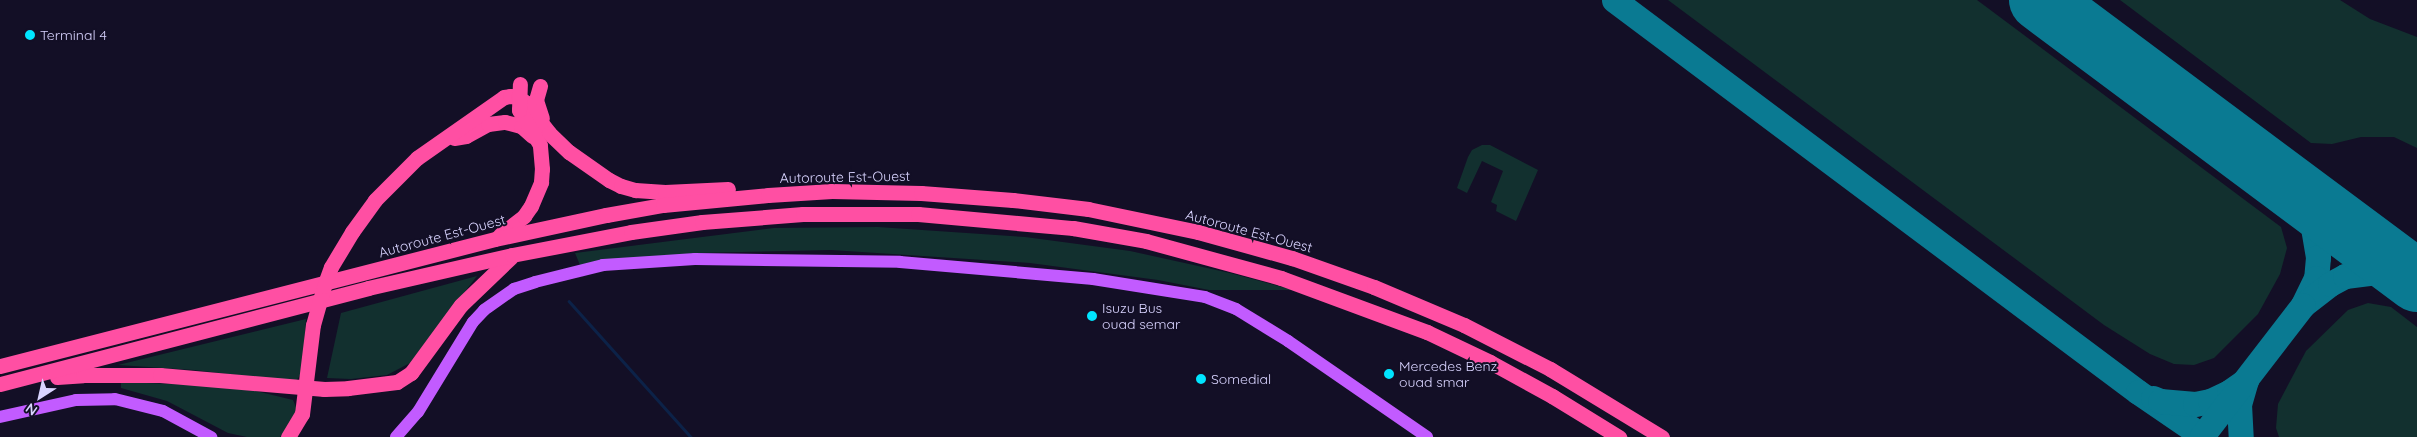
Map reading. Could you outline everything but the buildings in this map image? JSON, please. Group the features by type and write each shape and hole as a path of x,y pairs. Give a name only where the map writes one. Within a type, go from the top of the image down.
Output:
{"highway":[{"path":"540,86 536,100 549,133"},
{"path":"520,91 549,133 569,152 604,177 621,186 635,190 832,191"},
{"path":"354,234 395,185 418,164 520,91"},
{"path":"495,239 524,216 532,206 541,182 542,156 537,139 520,112 520,91"},
{"path":"296,437 306,416 317,326 326,280 354,234 381,193 417,158 504,97 520,91"},
{"path":"454,138 464,137 496,122 513,123 528,131 542,156"},
{"name":"Autoroute Est-Ouest","path":"0,366 568,222 664,205 738,197 832,191 930,193 1058,205 1198,232 1252,246 1365,283 1464,325 1550,369 1662,437"},
{"path":"4,383 368,288 512,255 666,227 803,214 918,214 1073,228 1146,241 1212,258 1351,302 1427,332 1490,362 1552,396 1619,437"},
{"path":"4,383 84,375 160,375 309,388 377,385 397,382 411,373 461,305 512,255"},
{"path":"288,437 302,414 309,388"}],"main road":[{"path":"396,437 418,412 472,322 494,302 514,289 603,265 695,259 900,262 1093,279 1205,297 1236,309 1288,341 1427,437"},
{"path":"0,417 76,400 115,398 163,411 200,434 211,437"}],"green space":[{"path":"1668,0 1977,0 2281,227 2287,248 2280,274 2258,314 2214,358 2194,365 2174,364 2150,354 2104,325"},
{"path":"2120,0 2340,0 2370,19 2417,37 2417,148 2394,137 2361,137 2332,144 2311,143"},
{"path":"1482,145 1490,145 1538,170 1516,221 1496,211 1497,205 1491,202 1503,171 1482,161 1467,193 1457,188 1472,150"},
{"path":"878,227 1025,237 1130,251 1230,273 1293,290 1209,290 1158,280 1030,263 831,250 696,253 580,265 575,253 774,228"},
{"path":"477,276 410,363 387,375 351,379 327,378 341,313"},
{"path":"2368,303 2391,307 2417,327 2417,437 2279,437 2276,428 2278,404 2306,351 2348,310"},
{"path":"306,319 302,373 295,382 194,370 118,365"},
{"path":"121,382 198,385 256,391 293,400 298,412 292,426 280,437 247,437 228,433 167,401 121,388"}],"waterway":[{"path":"569,301 691,437"}],"taxiway":[{"path":"1614,0 2138,392 2204,437"},
{"path":"2300,194 2309,204 2318,257 2316,278 2303,305 2330,284 2345,276 2379,272 2409,275"},
{"path":"2202,436 2303,305"},
{"path":"2153,398 2160,401 2195,404 2210,401 2229,392 2246,380 2239,404 2241,437"}],"runway":[{"path":"2040,0 2417,281"}],"place":[{"name":"Terminal 4","path":"30,35"},
{"name":"Isuzu Bus ouad semar","path":"1092,316"},
{"name":"Mercedes Benz ouad smar","path":"1389,374"},
{"name":"Somedial","path":"1201,379"}]}
